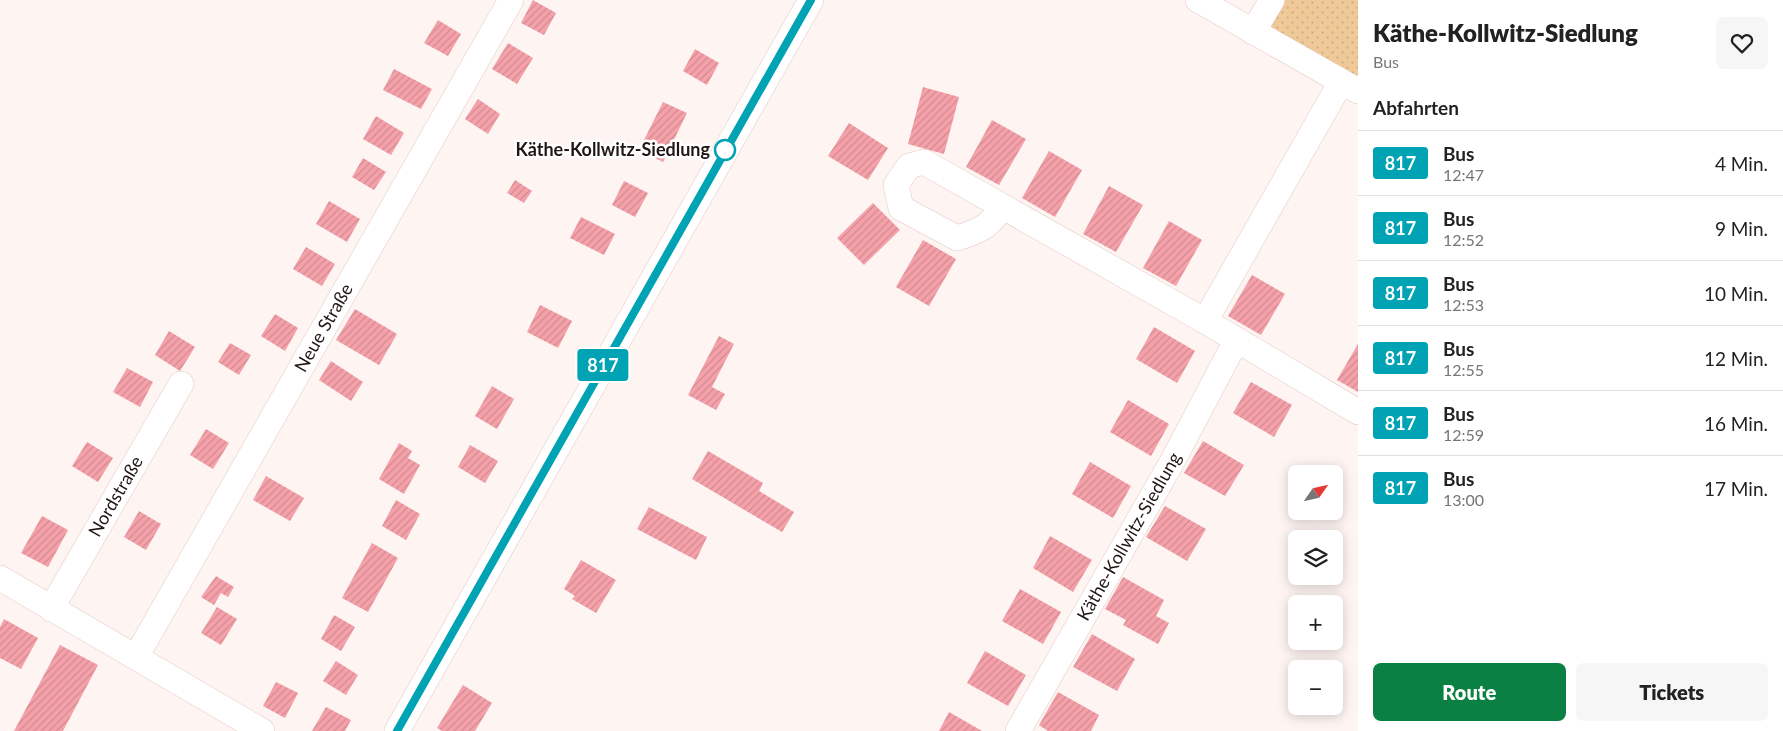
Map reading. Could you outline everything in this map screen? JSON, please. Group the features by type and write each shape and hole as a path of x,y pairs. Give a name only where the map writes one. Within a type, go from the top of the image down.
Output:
{"street":[{"name":"Neue Straße","path":"136,657 512,0"},
{"path":"397,731 811,0"},
{"path":"1198,0 1350,86 1205,322"},
{"path":"1253,32 1272,0"},
{"path":"1002,206 1358,412"},
{"name":"Käthe-Kollwitz-Siedlung","path":"1018,731 1172,462 1236,341"},
{"name":"Nordstraße","path":"51,609 181,384"},
{"path":"0,578 262,731"}],"shaded area":[{"path":"1283,0 1358,0 1358,80 1267,28"}],"building":[{"path":"533,0 556,13 544,35 521,23"},
{"path":"438,20 461,34 448,56 424,43"},
{"path":"508,43 533,58 517,84 492,69"},
{"path":"695,49 719,63 707,85 683,71"},
{"path":"394,69 432,89 421,109 383,90"},
{"path":"923,87 959,97 944,154 908,144"},
{"path":"478,99 500,114 488,134 465,119"},
{"path":"663,102 687,113 663,162 639,150"},
{"path":"376,116 404,133 391,155 363,139"},
{"path":"992,120 1026,139 999,185 966,167"},
{"path":"849,123 888,148 868,180 828,156"},
{"path":"1049,151 1082,170 1055,217 1022,198"},
{"path":"363,158 386,172 374,190 352,177"},
{"path":"515,180 532,191 524,203 507,193"},
{"path":"624,181 648,193 635,217 612,205"},
{"path":"1109,186 1143,205 1116,252 1083,234"},
{"path":"329,201 360,219 347,242 316,224"},
{"path":"873,203 900,230 864,265 837,238"},
{"path":"581,217 615,234 604,255 570,238"},
{"path":"1169,221 1202,240 1176,286 1143,268"},
{"path":"923,240 956,259 929,306 896,287"},
{"path":"306,247 335,264 322,286 293,269"},
{"path":"1252,275 1285,294 1261,335 1228,316"},
{"path":"540,305 572,321 558,348 527,332"},
{"path":"355,309 397,334 379,365 336,340"},
{"path":"275,314 298,328 285,351 261,336"},
{"path":"1154,327 1195,351 1177,383 1136,359"},
{"path":"169,331 195,347 180,371 155,355"},
{"path":"719,336 734,344 712,387 725,394 716,410 688,395"},
{"path":"230,343 251,355 239,375 218,362"},
{"path":"1358,344 1358,392 1337,380"},
{"path":"331,361 363,382 351,401 319,380"},
{"path":"127,368 153,382 140,407 113,392"},
{"path":"1251,382 1292,405 1274,437 1233,413"},
{"path":"492,386 514,399 497,429 475,416"},
{"path":"1128,400 1169,424 1151,456 1110,432"},
{"path":"206,429 229,443 213,469 190,455"},
{"path":"1203,441 1244,465 1225,496 1184,473"},
{"path":"87,442 113,458 98,482 72,466"},
{"path":"399,443 412,451 408,458 420,465 404,494 379,479"},
{"path":"470,445 498,461 485,483 458,467"},
{"path":"708,451 763,483 759,491 794,512 782,532 692,479"},
{"path":"1090,462 1131,486 1113,518 1072,494"},
{"path":"266,476 304,498 290,521 253,500"},
{"path":"396,500 420,514 406,540 382,526"},
{"path":"1165,506 1206,529 1187,561 1146,537"},
{"path":"649,507 707,537 696,560 637,529"},
{"path":"139,511 161,524 146,550 124,537"},
{"path":"42,516 68,530 48,567 21,553"},
{"path":"1050,536 1092,560 1073,592 1033,568"},
{"path":"372,543 398,558 368,612 342,598"},
{"path":"581,560 616,580 596,613 572,599 575,596 564,589"},
{"path":"216,576 234,587 228,597 221,593 214,605 201,597"},
{"path":"1123,577 1164,600 1156,616 1169,623 1158,644 1123,625 1126,620 1105,609"},
{"path":"1020,589 1061,612 1043,644 1002,621"},
{"path":"217,607 237,619 221,645 201,633"},
{"path":"334,615 355,627 341,651 321,639"},
{"path":"4,619 38,638 21,669 0,658 0,627"},
{"path":"1092,634 1135,659 1117,691 1073,667"},
{"path":"60,645 98,665 63,731 14,731"},
{"path":"985,651 1026,675 1008,706 967,683"},
{"path":"336,661 358,675 346,695 323,681"},
{"path":"276,682 298,693 285,718 263,706"},
{"path":"463,685 492,703 475,731 442,731 437,728"},
{"path":"1058,692 1099,715 1091,731 1048,731 1039,725"},
{"path":"326,707 351,720 345,731 312,731"},
{"path":"949,712 982,731 939,731"}],"bus line":[{"name":"817","path":"397,731 811,0"}],"place":[{"name":"Käthe-Kollwitz-Siedlung","path":"725,150"}]}
